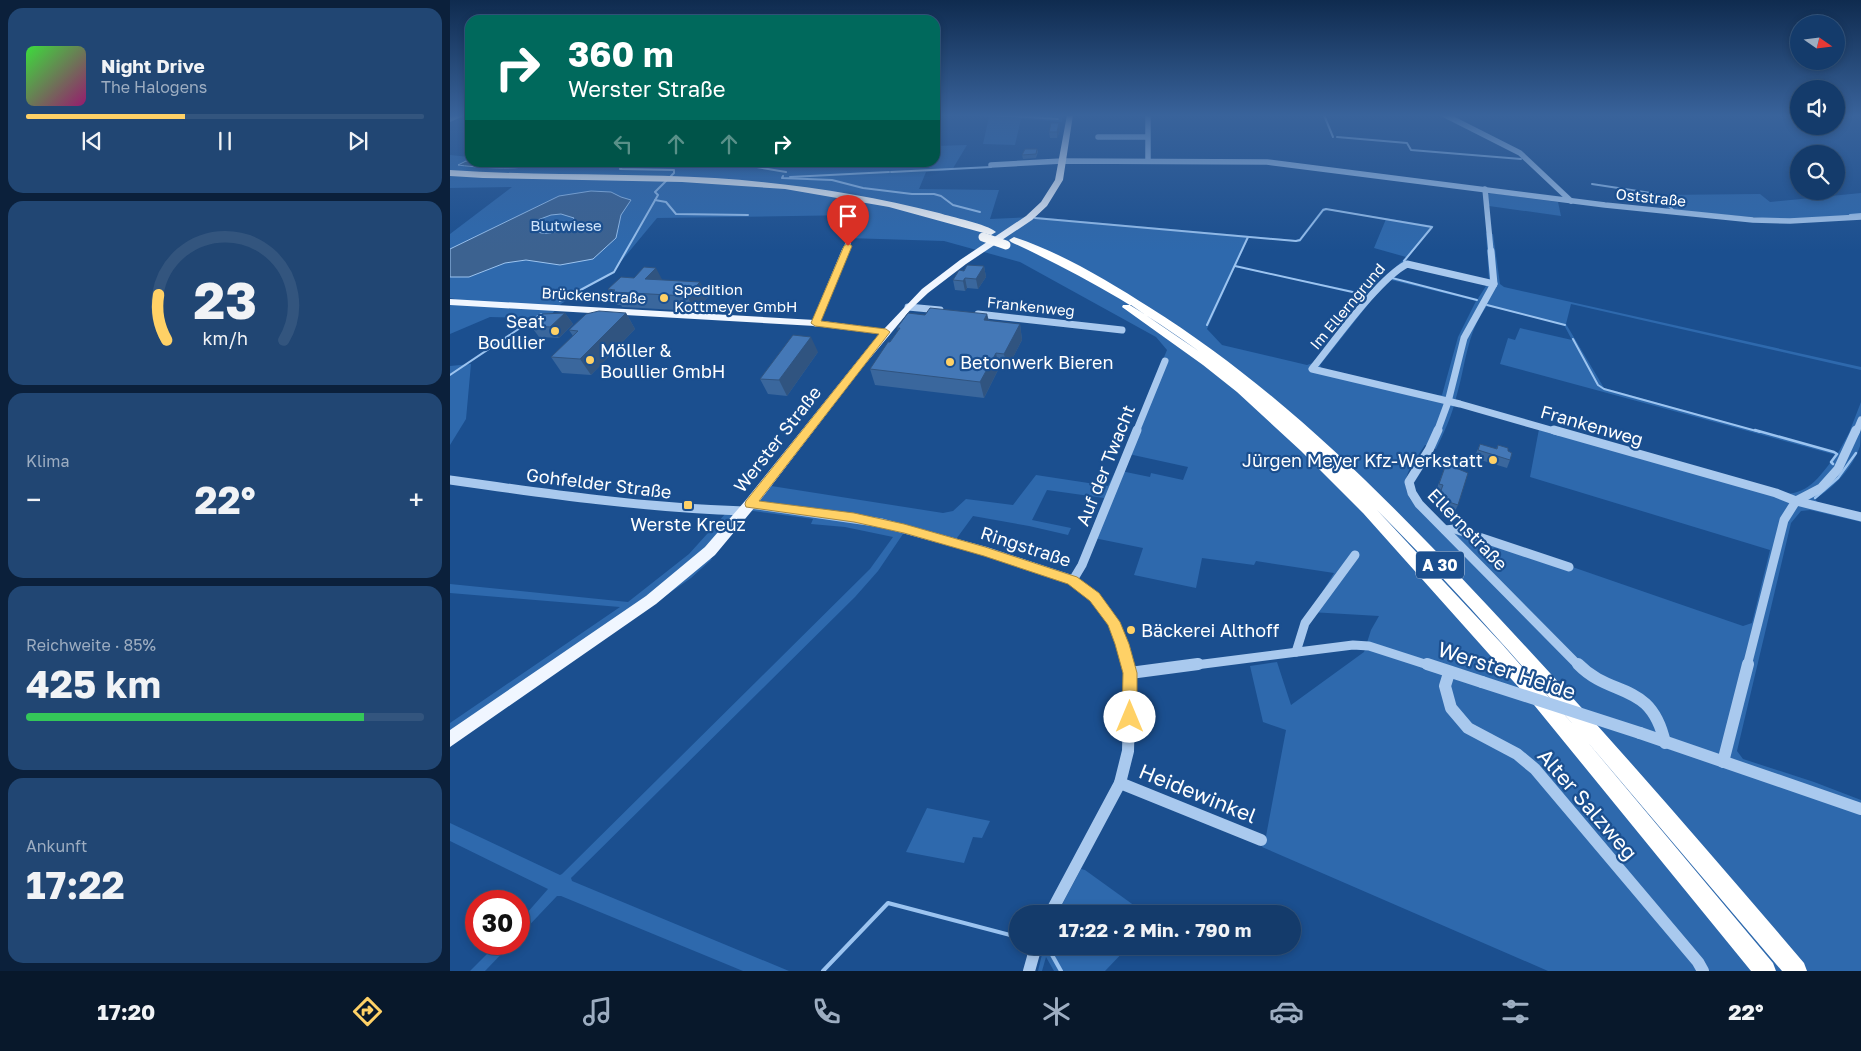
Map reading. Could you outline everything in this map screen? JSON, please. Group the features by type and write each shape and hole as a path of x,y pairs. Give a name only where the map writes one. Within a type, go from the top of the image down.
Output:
{"highway":[{"name":"A 30","path":"450,173 658,181"},
{"name":"A 30","path":"450,178 673,181 773,190 836,199 904,213 987,234 1076,268 1162,318 1210,351 1255,387 1333,456 1450,574 1517,648 1796,971"},
{"name":"A 30","path":"1010,243 1093,287 1172,337 1245,394 1349,489 1483,634 1554,716 1765,971"}],"main road":[{"name":"Werster Straße","path":"450,739 635,611 681,577 710,551 908,307 925,291 963,262 1037,211 1044,204 1059,180 1062,161"},
{"name":"Brückenstraße","path":"450,302 815,323 886,332"}],"street":[{"path":"1528,160 1570,201"},
{"name":"Oststraße","path":"991,165 1062,161 1208,161 1286,164 1570,201 1753,220 1790,222 1861,217"},
{"path":"1485,190 1494,284"},
{"path":"815,323 848,244"},
{"name":"Im Ellerngrund","path":"1312,369 1371,297 1401,266 1412,265 1494,284"},
{"name":"Ellernstraße","path":"1494,284 1464,338 1448,402 1428,450 1409,482 1412,493 1419,504 1583,670 1598,679 1638,696 1652,709 1660,718 1665,743"},
{"path":"908,307 948,311"},
{"name":"Frankenweg","path":"967,313 1122,330"},
{"name":"Auf der Twacht","path":"1073,580 1082,565 1165,362"},
{"name":"Frankenweg","path":"1312,369 1448,402 1796,501 1861,516"},
{"path":"1723,762 1784,520 1796,501 1821,488 1838,469 1861,420"},
{"name":"Gohfelder Straße","path":"450,480 590,500 686,509 747,507"},
{"name":"Ringstraße","path":"747,507 854,518 889,525 985,551 1073,580 1095,597 1108,613 1122,644 1130,673 1128,751 1120,782 1055,905"},
{"path":"1445,530 1455,529 1569,567"},
{"path":"1296,652 1306,623 1356,556"},
{"name":"Werster Heide","path":"1130,673 1353,645 1369,646 1640,733 1665,743 1820,793 1861,809"},
{"name":"Alter Salzweg","path":"1448,672 1446,686 1451,708 1468,728 1517,754 1535,769 1698,962 1703,971"},
{"name":"Heidewinkel","path":"1120,782 1261,840"},
{"path":"1029,971 1033,955"}],"green space":[{"name":"Blutwiese","path":"450,160 465,160 465,167 940,167 940,160 958,160 952,170 926,172 919,189 999,190 990,219 1036,217 1295,240 1299,239 1323,208 1434,226 1405,261 1489,280 1486,233 1493,234 1500,284 1504,287 1861,367 1861,370 1571,304 1566,324 1604,388 1838,453 1849,433 1861,402 1860,446 1857,454 1842,477 1815,499 1818,503 1861,513 1861,522 1810,510 1801,511 1791,523 1737,751 1743,759 1814,782 1861,800 1861,971 1548,971 1262,847 1266,836 1286,730 1263,722 1250,666 1277,662 1291,705 1364,652 1371,630 1379,616 1310,612 1334,573 1256,561 1254,565 1202,558 1196,588 1134,575 1143,548 1094,538 1091,532 1104,498 1047,490 1032,520 1071,528 1068,535 973,516 954,542 907,528 878,571 855,597 571,878 572,881 789,971 743,971 561,896 557,896 530,924 530,909 548,889 450,841 450,823 560,875 562,874 870,569 893,537 845,527 811,524 813,519 746,510 765,485 943,513 953,511 966,499 1013,505 1036,475 1108,486 1116,470 1150,477 1151,473 1183,480 1188,467 1124,453 1167,350 1156,337 1020,262 944,241 847,238 856,215 657,218 613,271 561,304 548,318 536,322 537,318 490,317 450,334 450,303 455,299 450,298 450,234 512,187 450,188","holes":["1327,210 1386,219 1374,248 1406,257 1369,294 1238,267 1236,265 1249,237 1300,242 1324,211","1235,267 1368,295 1313,363 1307,365 1222,345 1207,329","1404,267 1483,283 1486,286 1477,300 1393,279","1391,280 1476,301 1458,337 1442,395 1437,396 1322,369 1320,365 1374,297","1487,306 1564,325 1572,340 1520,328 1515,340 1508,338 1500,364 1836,455 1821,475 1809,486 1794,493 1785,494 1539,429 1530,477 1770,550 1752,623 1743,626 1477,534 1440,531 1410,499 1406,484 1409,470 1425,445 1436,449 1442,437 1454,404 1467,350 1475,328"]},
{"path":"1861,193 1861,217 1785,220 1668,210 1659,195 1760,194 1770,202 1845,200 1845,195"},
{"path":"1488,194 1558,202 1561,216 1489,206"},
{"path":"471,364 466,419 450,445 450,366"},
{"path":"726,513 744,514 708,558 712,559 691,578 450,746 450,723 620,607 450,593 450,584 628,602 689,554"},
{"path":"927,808 990,821 982,838 973,837 964,863 906,852"},
{"path":"1081,869 1134,905 1062,905"},
{"path":"486,955 500,955 485,971 470,971"},
{"path":"1042,955 1120,955 1105,971 1054,971 1046,957 1042,971 1038,971"}],"shaded area":[{"path":"485,167 520,167 509,168"},
{"path":"591,191 611,192 631,200 621,215 616,238 593,259 560,265 526,260 505,263 469,277 450,277 450,249 559,196","holes":["561,214 574,218 568,228 555,232 540,233 532,228 535,221 551,215"]}],"building":[{"path":"967,265 984,266 976,279 953,280 959,270 964,271"},
{"path":"644,267 656,268 645,279 700,282 687,296 613,292 615,290 608,289 621,277 634,278"},
{"name":"Betonwerk Bieren","path":"930,308 987,314 984,320 1020,324 1004,354 996,353 980,382 870,369 900,328 897,328 908,313 925,315"},
{"path":"599,311 626,313 580,359 551,357 578,331 569,330 586,314"},
{"path":"565,313 550,327 531,326 543,314"},
{"path":"793,335 811,337 779,380 760,379"},
{"path":"1480,444 1497,449 1498,445 1508,448 1508,451 1512,453 1510,460 1478,450"},
{"path":"1446,464 1468,473 1458,505 1446,501 1447,496 1440,493 1443,485 1439,484"}],"waterway":[{"path":"622,167 620,169 674,170 674,173 655,192 658,195 655,200"},
{"path":"756,167 786,172"},
{"path":"891,172 991,167"},
{"path":"790,177 889,172"},
{"path":"783,176 782,178 832,180 863,188 912,194 934,194 941,196 953,205 980,212"},
{"path":"1592,184 1651,193 1659,196 1673,210"},
{"path":"560,301 614,272 655,200"},
{"path":"655,200 666,202 676,214 748,215"},
{"path":"1035,218 1296,241 1300,240 1323,210 1326,209 1432,227 1404,261"},
{"path":"1850,215 1861,214"},
{"path":"1207,325 1248,237"},
{"path":"1235,266 1366,295"},
{"path":"1392,278 1477,300"},
{"path":"1487,305 1565,325"},
{"path":"450,375 541,314"},
{"path":"1573,339 1598,385 1604,389 1760,432"},
{"path":"1755,430 1834,452 1837,454 1831,462 1833,464"},
{"path":"1815,498 1838,478 1856,453"},
{"path":"823,971 888,903 1009,935"},
{"path":"1052,955 1061,971"}],"place":[{"name":"Spedition Kottmeyer GmbH","path":"664,298"},
{"name":"Seat Boullier","path":"555,331"},
{"name":"Möller & Boullier GmbH","path":"590,360"},
{"name":"Betonwerk Bieren","path":"950,362"},
{"name":"Jürgen Meyer Kfz-Werkstatt","path":"1493,460"},
{"name":"Werste Kreuz","path":"688,505"},
{"name":"Bäckerei Althoff","path":"1131,630"}],"route":[{"path":"848,246 815,323 886,332 750,504 854,518 904,528 985,551 1073,580 1095,597 1113,622 1122,644 1130,673 1130,717"}]}
